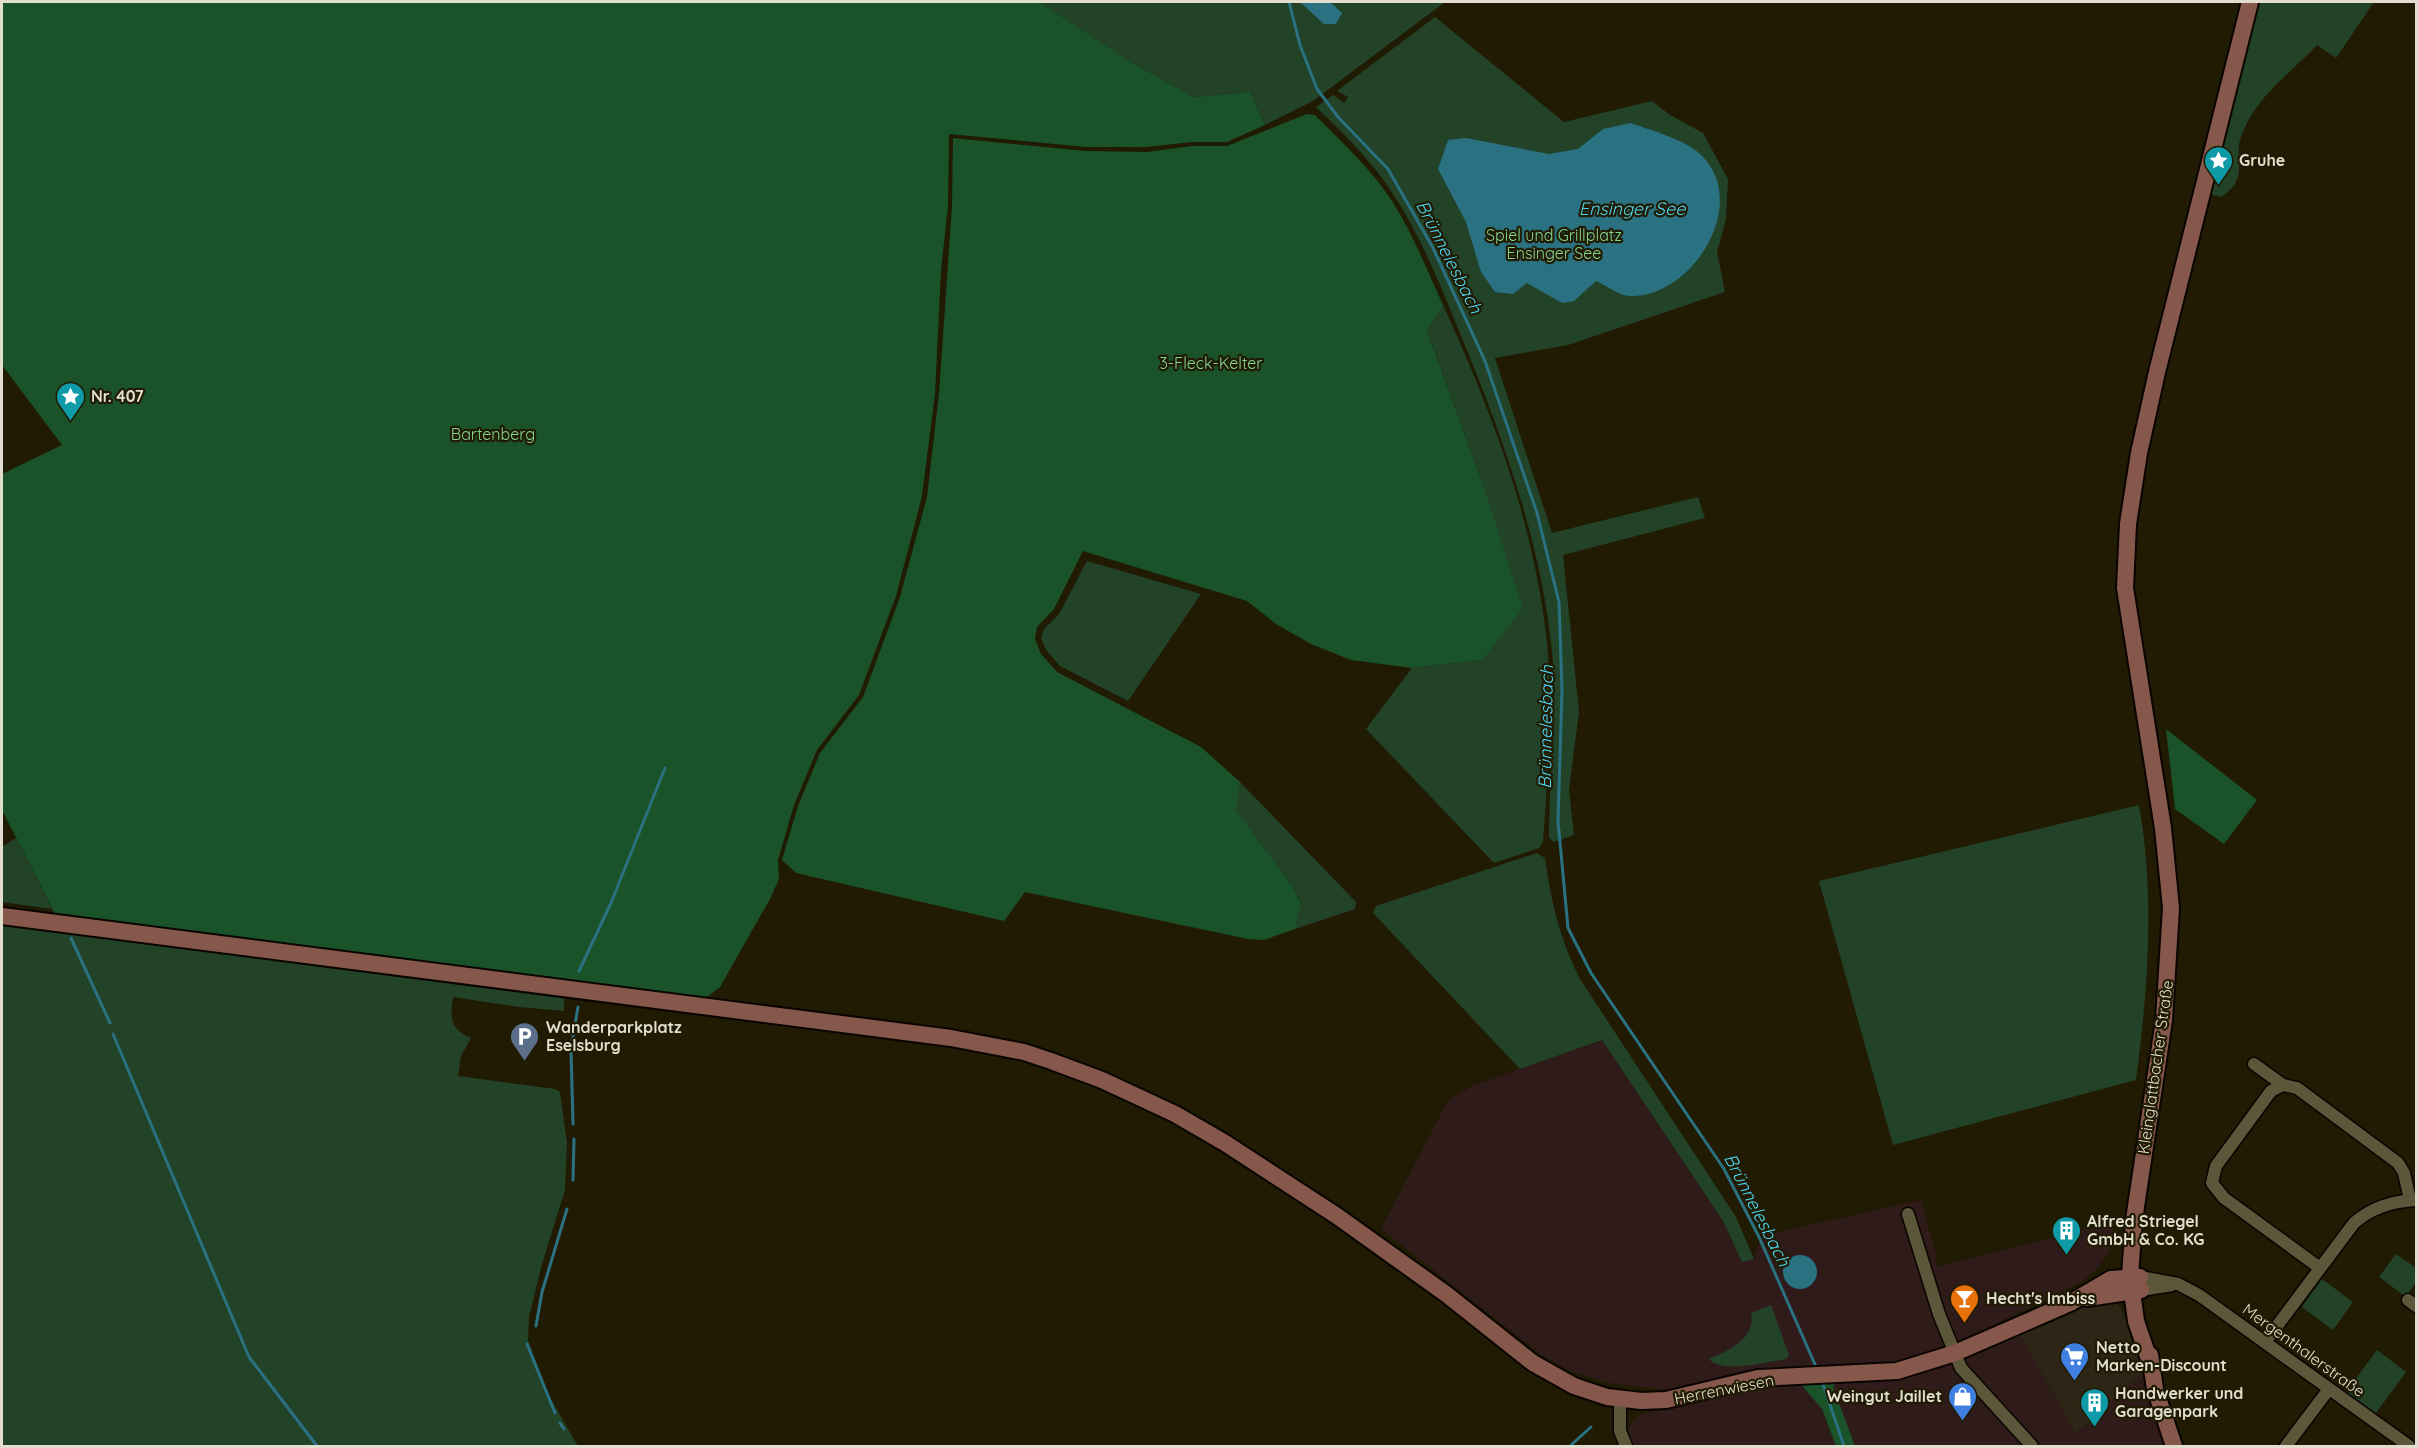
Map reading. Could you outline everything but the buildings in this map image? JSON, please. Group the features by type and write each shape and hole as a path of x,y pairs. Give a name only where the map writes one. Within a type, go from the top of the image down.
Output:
{"main road":[{"name":"Kleinglattbacher Straße","path":"2174,1446 2155,1389 2135,1284 2138,1196 2164,1020 2171,908 2163,828 2125,588 2128,524 2139,453 2157,372 2250,2"},
{"name":"Herrenwiesen","path":"2,916 951,1038 1024,1052 1102,1080 1175,1114 1226,1143 1402,1262 1544,1371 1580,1389 1620,1399 1673,1399 1758,1378 1897,1371 1955,1353 2074,1301 2135,1284"}],"street":[{"path":"2254,1064 2283,1085"},
{"path":"2265,1342 2360,1218 2386,1205 2413,1200 2404,1173 2389,1155 2303,1092 2290,1085 2283,1085 2267,1096 2220,1160 2212,1174 2212,1183 2224,1198 2320,1268"},
{"path":"1908,1214 1929,1285 1961,1368 2032,1446"},
{"name":"Mergenthalerstraße","path":"2135,1284 2178,1284 2199,1295 2406,1446"},
{"path":"2286,1446 2329,1389"},
{"path":"1620,1399 1620,1431 1626,1446"}],"shaded area":[{"path":"1602,1040 1723,1221 1742,1262 1754,1259 1761,1236 1921,1200 1937,1258 1936,1267 2111,1223 2114,1236 2109,1253 2093,1273 2080,1283 1934,1354 1884,1366 1784,1369 1677,1391 1609,1383 1568,1370 1542,1355 1381,1229 1448,1100 1474,1085"},
{"path":"2108,1299 2118,1304 2131,1327 2144,1372 2076,1434 2020,1335 2083,1305"},
{"path":"2020,1335 2076,1434 2144,1372 2164,1446 1855,1446 1833,1387 1837,1381 1891,1380 1943,1367"},
{"path":"1797,1382 1822,1409 1836,1446 1634,1446 1630,1441 1628,1431 1639,1415"}],"green space":[{"name":"Bartenberg","path":"2,2 1040,2 1129,61 1194,97 1250,92 1265,125 1227,142 1192,142 1147,147 1086,147 949,134 948,206 941,270 935,394 922,496 896,596 859,695 817,750 794,805 778,860 779,879 770,899 720,987 703,1000 58,920 2,810 2,474 62,445 2,365"},
{"path":"1040,2 1445,2 1313,101 1265,125 1250,92 1194,97 1129,61"},
{"path":"2257,2 2374,2 2336,58 2317,45 2256,108 2248,120 2239,144 2239,168 2236,182 2221,197 2209,194"},
{"name":"Spiel und Grillplatz Ensinger See","path":"1435,17 1564,122 1652,101 1670,115 1703,133 1728,179 1726,219 1717,252 1725,292 1568,345 1495,358 1552,533 1698,497 1705,518 1563,555 1579,712 1569,790 1574,835 1553,842 1549,837 1554,721 1552,651 1547,610 1530,530 1506,452 1422,244 1402,208 1374,168 1316,107 1333,95 1344,103 1348,97 1337,91"},
{"name":"3-Fleck-Kelter","path":"1307,114 1315,115 1356,156 1384,189 1407,226 1443,305 1427,330 1482,482 1523,608 1482,660 1412,668 1351,660 1311,644 1276,624 1247,601 1083,551 1054,609 1037,627 1035,639 1041,654 1057,672 1201,747 1240,782 1236,811 1293,887 1301,903 1295,929 1264,940 1248,939 1025,892 1004,921 796,873 782,860 798,806 820,753 863,697 900,597 927,497 939,394 952,206 953,138 1085,151 1147,152 1192,146 1227,146"},
{"path":"1443,305 1476,381 1518,498 1537,578 1547,647 1550,731 1543,842 1539,848 1494,863 1366,729 1412,668 1482,660 1482,482 1427,329"},
{"path":"1087,561 1201,594 1128,701 1060,666 1046,650 1041,638 1044,629 1059,614"},
{"path":"2166,729 2257,800 2224,844 2175,809"},
{"path":"1240,782 1356,902 1355,909 1295,929 1301,902 1293,887 1235,811"},
{"path":"2139,805 2147,873 2148,942 2144,1012 2136,1080 1893,1145 1819,881"},
{"path":"16,838 52,909 2,902 2,847"},
{"path":"1537,853 1545,858 1557,920 1580,979 1736,1217 1754,1259 1742,1262 1723,1221 1602,1040 1520,1069 1373,913 1376,906"},
{"path":"2,922 560,996 564,999 564,1011 453,997 452,1017 455,1027 471,1038 461,1056 458,1076 555,1089 560,1092 567,1143 565,1190 542,1264 529,1317 528,1340 549,1396 578,1446 2,1446"},
{"path":"2396,1254 2416,1268 2416,1282 2406,1297 2379,1277"},
{"path":"2322,1279 2353,1302 2333,1330 2302,1307"},
{"path":"1771,1305 1789,1355 1786,1359 1724,1366 1709,1359 1739,1343 1750,1330 1751,1313"},
{"path":"2377,1350 2406,1372 2376,1413 2346,1392"},
{"path":"1837,1381 1833,1387 1855,1446 1836,1446 1822,1409 1799,1382"}],"water":[{"path":"1300,2 1330,2 1342,13 1336,24 1324,24"},
{"name":"Ensinger See","path":"1631,123 1690,146 1705,159 1717,179 1720,202 1716,225 1706,247 1691,267 1673,282 1652,293 1630,296 1596,281 1574,301 1562,303 1527,283 1513,294 1495,292 1481,272 1466,222 1438,169 1448,140 1466,138 1549,154 1578,149 1603,129"},
{"path":"1800,1255 1812,1260 1817,1272 1812,1284 1800,1289 1788,1284 1783,1272 1788,1260"}],"waterway":[{"name":"Brünnelesbach","path":"1289,2 1300,45 1317,89 1338,117 1388,169 1433,248 1485,361 1537,513 1559,602 1562,690 1558,821 1568,928 1591,973 1724,1169 1759,1237 1817,1369"},
{"path":"579,971 611,903 665,768"},
{"path":"71,938 110,1023"},
{"path":"573,1124 571,1049 578,1007"},
{"path":"113,1034 249,1357 317,1446"},
{"path":"573,1180 574,1139"},
{"path":"536,1326 542,1292 567,1209"},
{"path":"527,1344 555,1413"},
{"name":"Brünnelesbach","path":"1822,1381 1844,1446"},
{"path":"560,1423 564,1429"},
{"path":"1570,1446 1591,1427"}],"place":[{"name":"Gruhe","path":"2218,186"},
{"name":"Nr. 407","path":"70,422"},
{"name":"Wanderparkplatz Eselsburg","path":"525,1062"},
{"name":"Alfred Striegel GmbH & Co. KG","path":"2066,1256"},
{"name":"Hecht's Imbiss","path":"1965,1324"},
{"name":"Netto Marken-Discount","path":"2075,1382"},
{"name":"Weingut Jaillet","path":"1963,1422"},
{"name":"Handwerker und Garagenpark","path":"2094,1428"}]}
